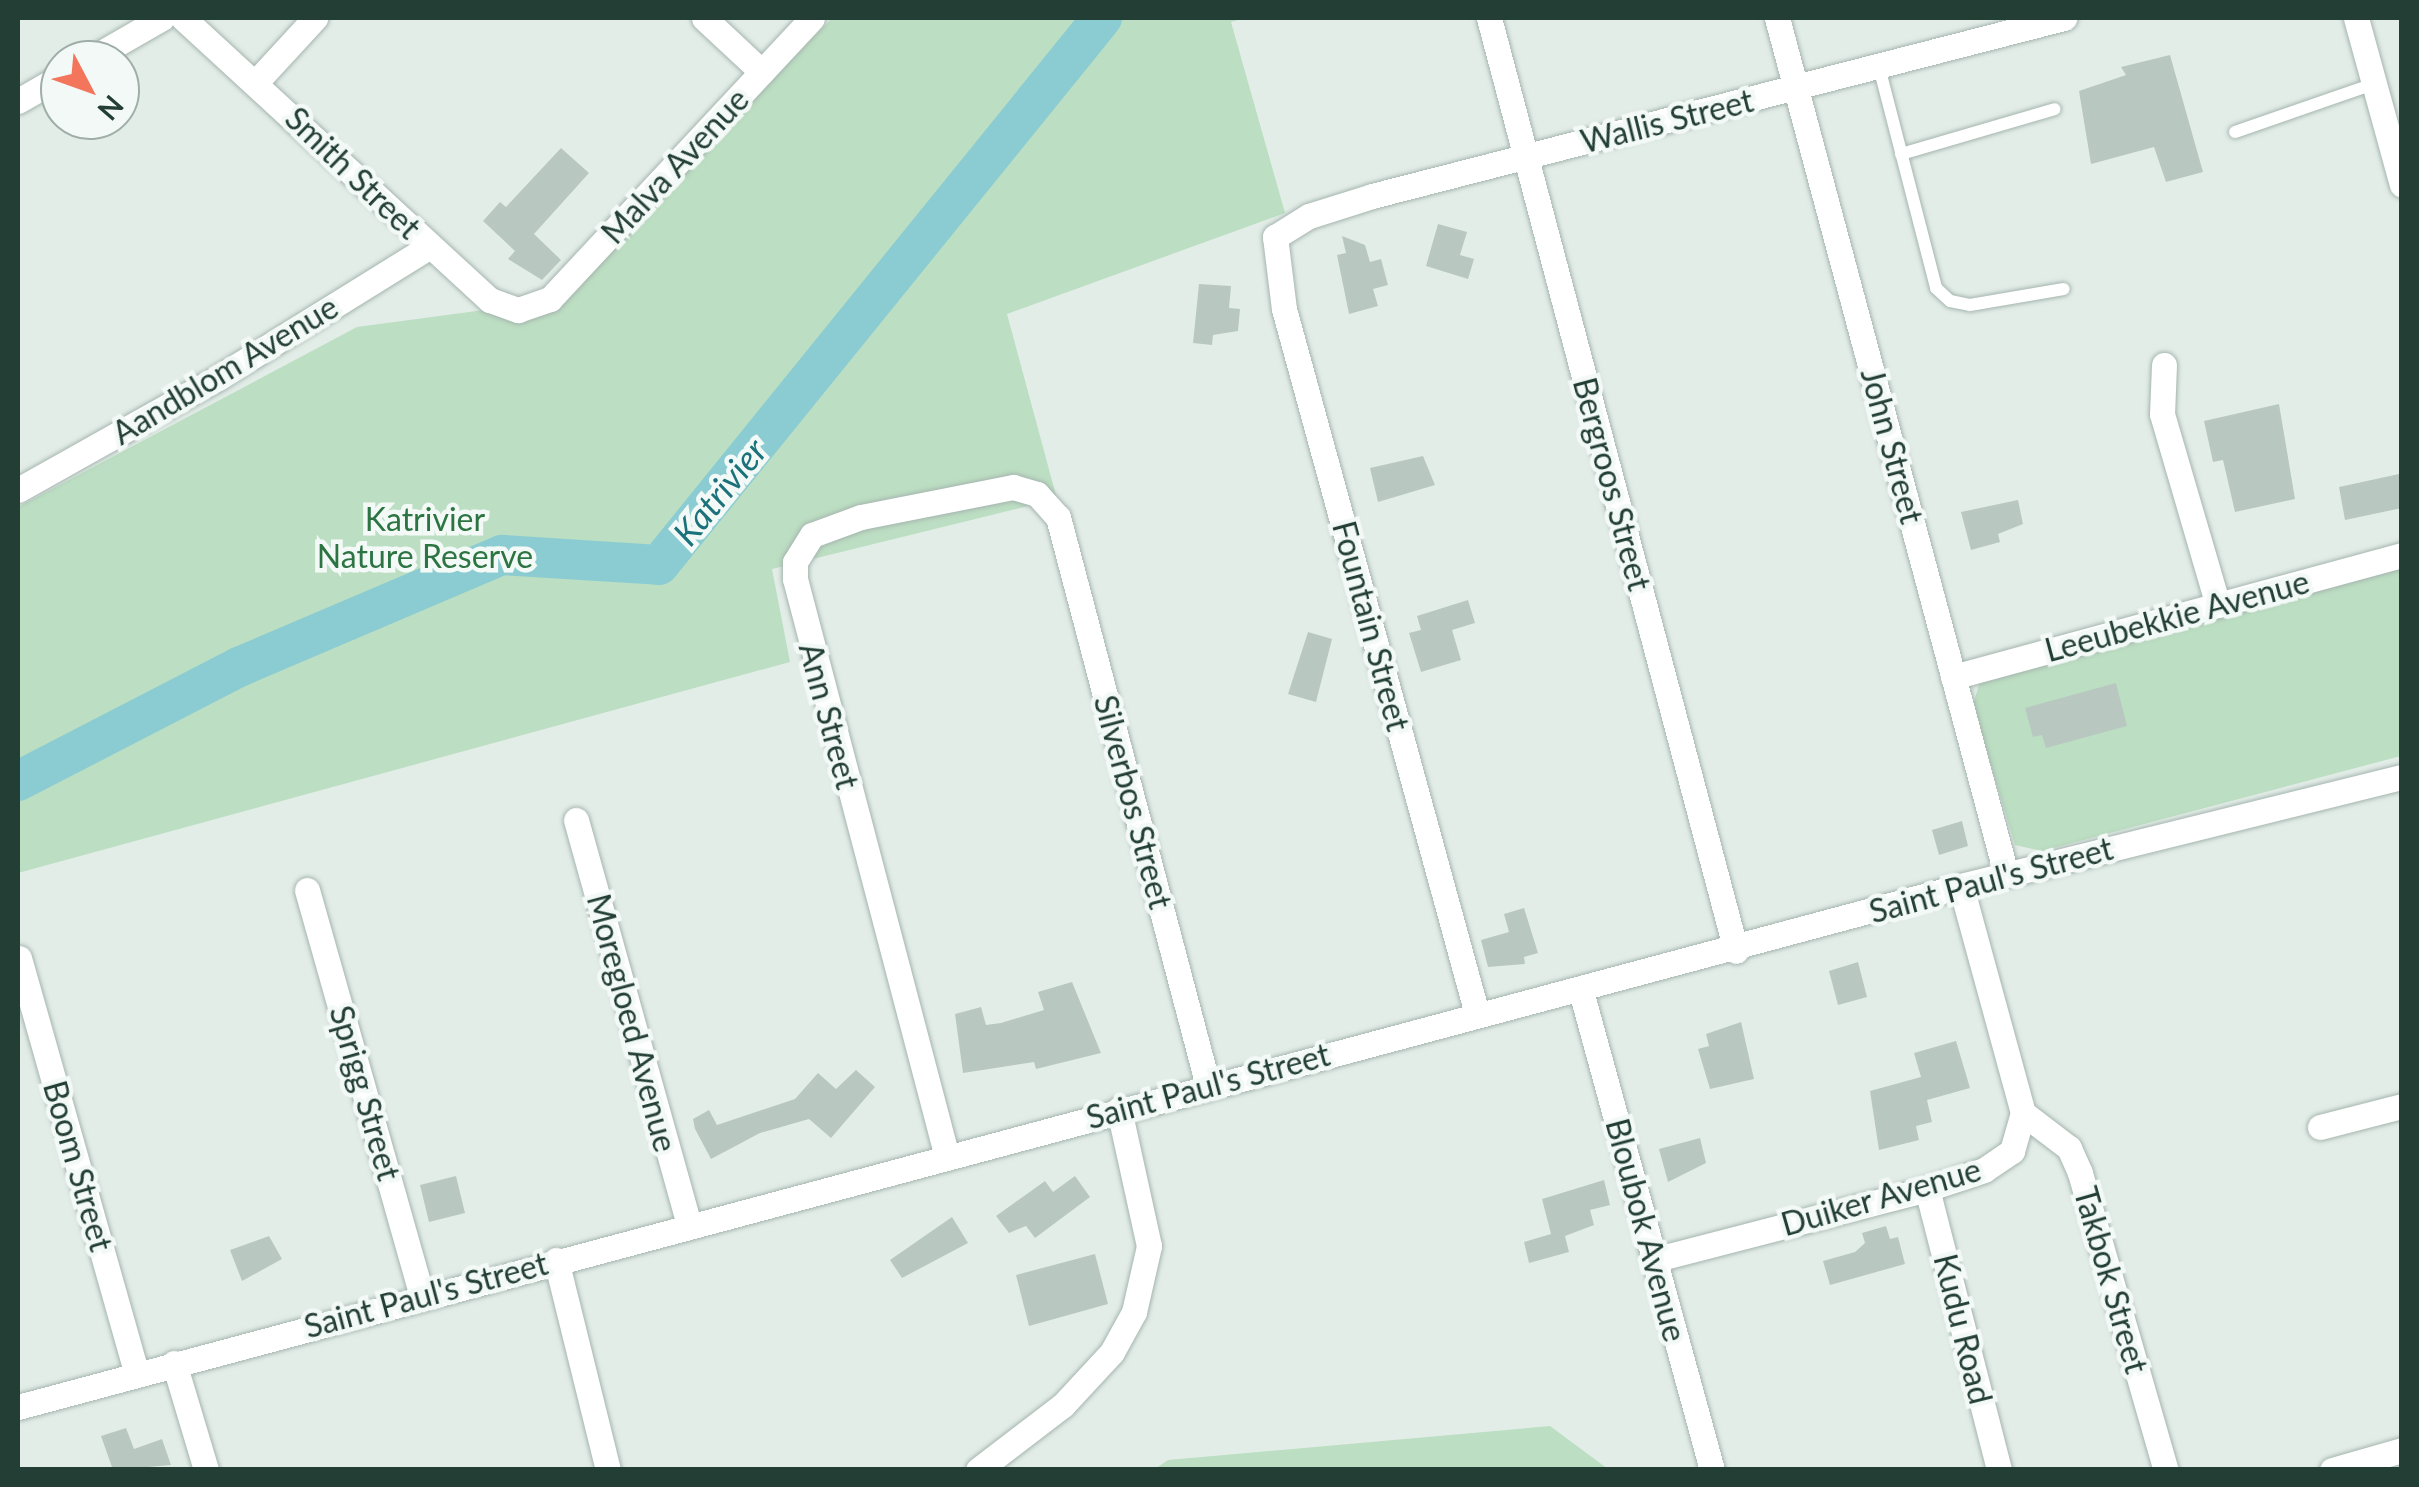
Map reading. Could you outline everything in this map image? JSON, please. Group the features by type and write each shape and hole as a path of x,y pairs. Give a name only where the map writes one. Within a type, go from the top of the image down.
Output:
{"street":[{"path":"124,40 162,18"},
{"name":"Smith Street","path":"183,18 499,305 532,309"},
{"path":"256,81 314,18"},
{"path":"704,18 762,72"},
{"name":"Malva Avenue","path":"532,309 588,260 812,18"},
{"name":"Bergroos Street","path":"1489,18 1736,951"},
{"name":"John Street","path":"1777,18 2006,874"},
{"name":"Wallis Street","path":"1275,237 1308,216 2064,18"},
{"path":"2356,18 2402,184"},
{"path":"18,101 40,88"},
{"name":"Fountain Street","path":"1275,237 1284,309 1477,1014"},
{"name":"Aandblom Avenue","path":"18,490 218,377 430,246"},
{"path":"2164,365 2162,414 2218,605"},
{"name":"Ann Street","path":"947,1157 806,630 795,562 812,536 832,525 1013,487 1038,494 1058,518"},
{"name":"Silverbos Street","path":"1058,518 1208,1086"},
{"name":"Leeubekkie Avenue","path":"1953,677 2402,555"},
{"name":"Saint Paul's Street","path":"18,1407 1118,1108 1736,951 2006,874 2402,777"},
{"name":"Moregloed Avenue","path":"576,820 689,1226"},
{"path":"1961,886 2023,1113"},
{"name":"Sprigg Street","path":"308,890 422,1296"},
{"name":"Boom Street","path":"19,958 137,1374"},
{"name":"Bloubok Avenue","path":"1581,991 1712,1470"},
{"path":"2320,1127 2402,1106"},
{"path":"978,1470 1063,1405 1112,1352 1134,1312 1149,1246 1118,1108"},
{"name":"Duiker Avenue","path":"1654,1260 1927,1189 2002,1160 2018,1138 2023,1113"},
{"name":"Takbok Street","path":"2023,1113 2070,1148 2166,1470"},
{"name":"Kudu Road","path":"1927,1189 1999,1470"},
{"path":"556,1260 608,1470"},
{"path":"174,1363 206,1470"},
{"path":"2332,1470 2402,1450"}],"lane":[{"path":"1878,67 1933,280 1943,296 1970,305 2064,289"},
{"path":"2236,132 2374,84"},
{"path":"1901,154 2055,108"}],"green space":[{"name":"Katrivier Nature Reserve","path":"832,18 1245,18 1231,22 1285,213 1007,314 1057,499 772,569 790,662 18,873 18,507 357,327 558,300"},
{"path":"2401,563 2401,756 2042,851 2015,845 1973,705 1980,681"},
{"path":"1550,1426 1608,1469 1155,1469 1168,1460"}],"building":[{"path":"2170,55 2203,172 2166,182 2154,147 2091,164 2079,91 2126,75 2121,67"},
{"path":"561,148 589,173 534,234 561,260 542,280 508,259 515,251 483,221 500,202 506,207"},
{"path":"1438,224 1467,232 1460,255 1474,259 1468,279 1426,266"},
{"path":"1342,236 1365,245 1370,262 1381,259 1388,285 1373,289 1378,306 1349,314 1337,255 1346,253"},
{"path":"1199,284 1231,286 1229,308 1240,309 1238,331 1213,335 1212,345 1193,343"},
{"path":"2279,404 2295,499 2235,512 2223,460 2213,462 2204,421"},
{"path":"1423,456 1435,485 1378,502 1370,468"},
{"path":"2399,474 2402,508 2345,520 2339,487"},
{"path":"2018,500 2023,524 1998,534 2000,542 1971,550 1961,512"},
{"path":"1468,600 1475,623 1452,630 1461,660 1421,672 1409,633 1421,630 1417,616"},
{"path":"1308,632 1332,639 1316,702 1288,694"},
{"path":"2116,683 2127,726 2046,748 2042,735 2033,737 2025,708"},
{"path":"1962,821 1968,846 1939,855 1932,830"},
{"path":"1524,908 1538,953 1524,957 1525,964 1488,967 1481,940 1509,932 1504,914"},
{"path":"1858,962 1867,997 1838,1005 1829,971"},
{"path":"1072,982 1101,1053 1036,1069 1034,1062 963,1073 955,1014 981,1007 986,1025 1001,1023 1044,1010 1038,992"},
{"path":"1741,1022 1754,1079 1710,1089 1698,1049 1709,1046 1706,1034"},
{"path":"1956,1041 1970,1088 1927,1100 1932,1122 1916,1126 1919,1140 1879,1150 1870,1091 1921,1077 1914,1053"},
{"path":"856,1070 875,1087 831,1138 809,1119 760,1133 711,1159 695,1129 693,1119 709,1110 717,1125 795,1099 818,1073 836,1089"},
{"path":"1700,1138 1706,1163 1668,1182 1659,1149"},
{"path":"456,1176 465,1213 429,1222 420,1185"},
{"path":"1075,1176 1090,1197 1035,1238 1026,1226 1009,1233 996,1216 1045,1181 1053,1192"},
{"path":"1604,1180 1610,1205 1590,1210 1594,1225 1565,1236 1569,1252 1529,1263 1524,1242 1551,1234 1542,1199"},
{"path":"952,1217 968,1243 902,1278 890,1260"},
{"path":"1886,1226 1890,1239 1898,1237 1905,1264 1830,1285 1823,1261 1855,1252 1865,1243 1862,1233"},
{"path":"269,1236 282,1259 242,1281 230,1250"},
{"path":"1095,1254 1108,1304 1029,1326 1016,1275"},
{"path":"126,1428 134,1449 162,1439 171,1465 113,1470 101,1436"}],"waterway":[{"name":"Katrivier","path":"18,781 239,667 502,555 659,565 1102,18"}]}
